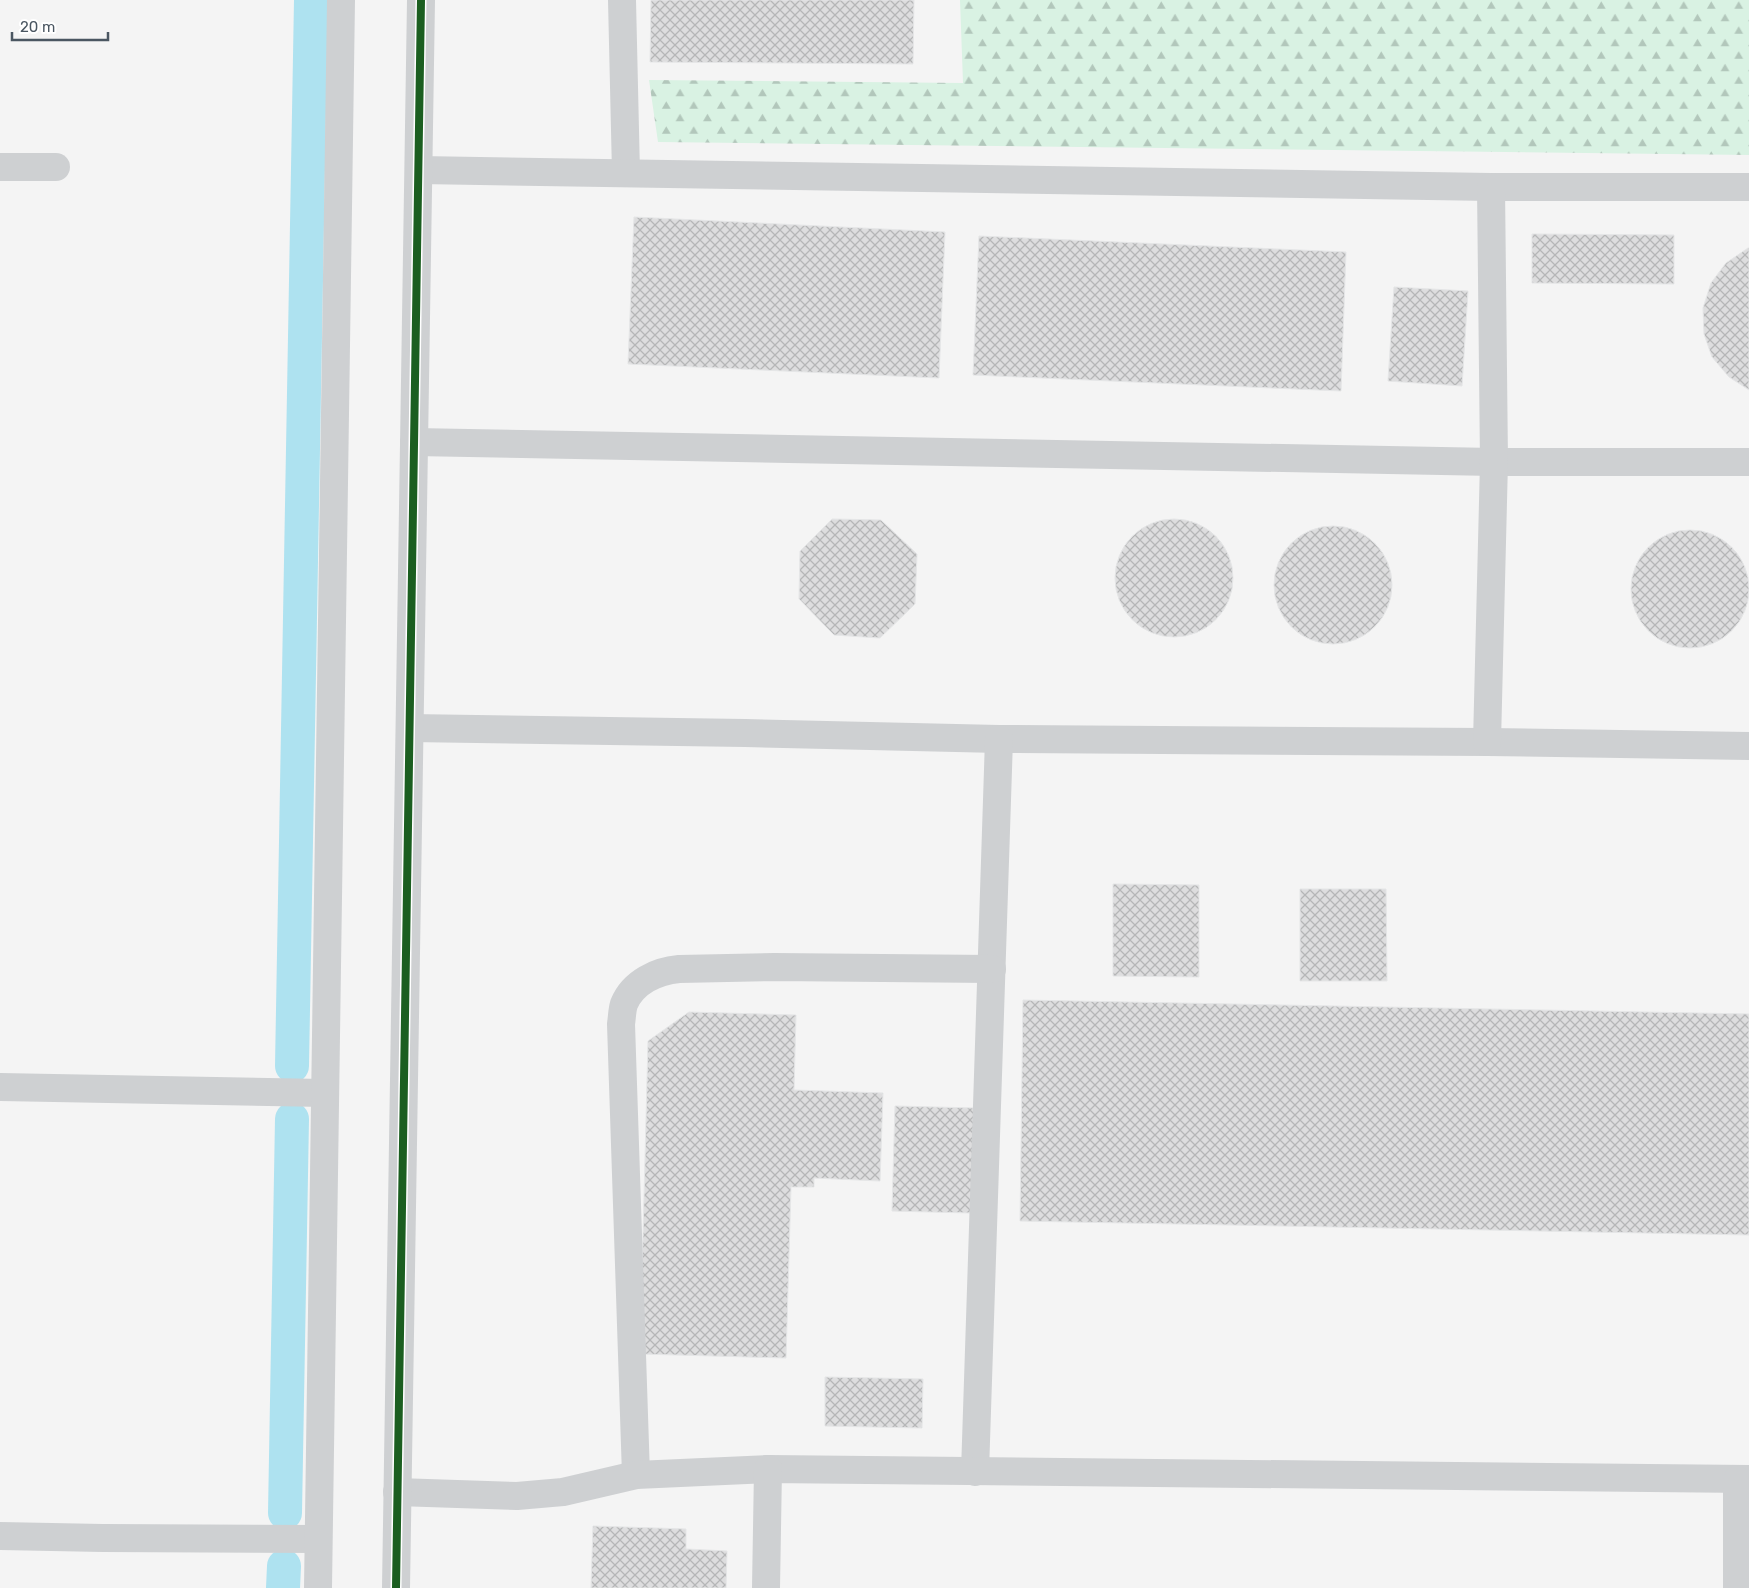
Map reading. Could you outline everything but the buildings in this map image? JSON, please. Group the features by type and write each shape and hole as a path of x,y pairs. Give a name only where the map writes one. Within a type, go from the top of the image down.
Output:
{"street":[{"path":"318,1588 341,0"},
{"path":"396,1588 421,0"},
{"path":"622,0 626,173"},
{"path":"0,167 56,167"},
{"path":"419,170 1492,187 1749,187"},
{"path":"1487,742 1494,462 1492,187"},
{"path":"414,442 1494,462 1749,462"},
{"path":"410,728 999,739 1487,742 1749,746"},
{"path":"975,1472 999,739"},
{"path":"636,1475 621,1024 624,1004 633,990 649,977 666,970 678,969 774,967 992,969"},
{"path":"0,1087 325,1093"},
{"path":"397,1492 517,1496 563,1492 636,1475 768,1469 1743,1479 1737,1588"},
{"path":"766,1588 768,1469"},
{"path":"0,1536 318,1539"}],"green space":[{"path":"960,0 1749,0 1749,155 658,142 649,80 963,83"}],"waterway":[{"path":"292,1066 311,0"},
{"path":"285,1513 292,1119"},
{"path":"283,1588 284,1566"}],"cycle path":[{"path":"396,1588 421,0"}]}
